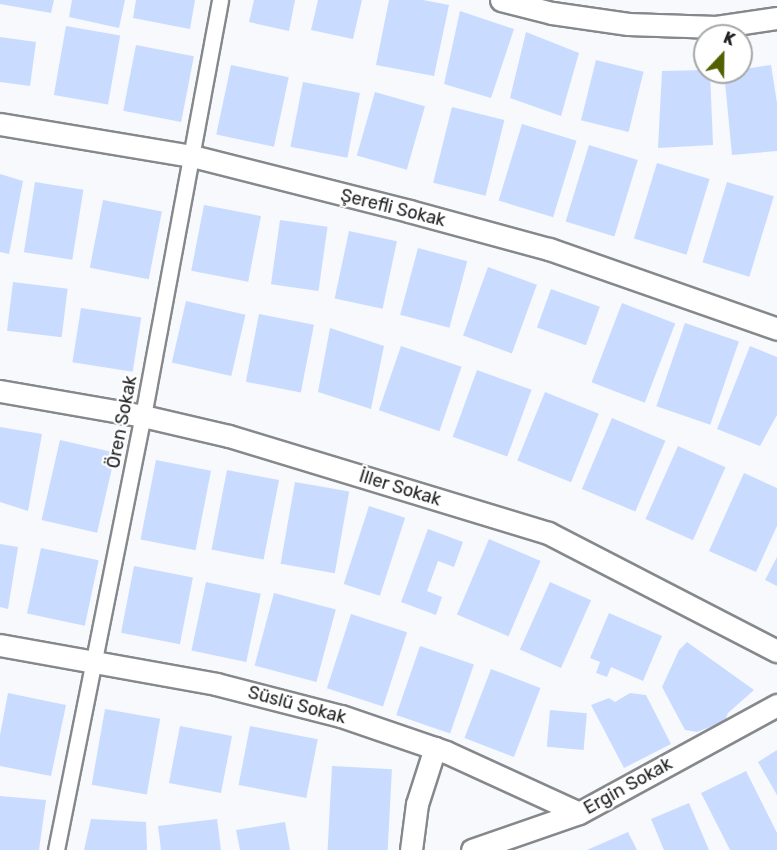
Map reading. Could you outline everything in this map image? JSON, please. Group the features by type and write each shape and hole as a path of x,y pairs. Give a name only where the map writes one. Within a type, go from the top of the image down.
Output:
{"street":[{"name":"Ören Sokak","path":"56,850 143,416 220,0"},
{"path":"501,0 552,13 628,24 716,27 777,18"},
{"name":"Şerefli Sokak","path":"0,124 192,156 549,249 777,329"},
{"name":"İller Sokak","path":"0,391 143,416 229,436 548,534 777,651"},
{"name":"Süslü Sokak","path":"0,645 216,684 330,713 435,748 579,813"},
{"name":"Ergin Sokak","path":"472,850 579,813 777,705"},
{"path":"411,850 417,804 435,748"}],"building":[{"path":"0,0 54,0 51,13 0,4"},
{"path":"72,0 125,0 119,28 69,17"},
{"path":"136,0 195,0 190,29 133,18"},
{"path":"254,0 295,0 289,31 249,22"},
{"path":"318,0 362,0 353,39 311,30"},
{"path":"389,0 423,0 449,5 434,76 376,65"},
{"path":"460,11 514,29 491,98 444,84"},
{"path":"66,26 120,36 108,104 54,95"},
{"path":"526,32 579,53 561,116 510,98"},
{"path":"0,37 36,42 30,86 0,82"},
{"path":"136,45 194,56 181,122 123,111"},
{"path":"596,60 644,72 629,132 581,120"},
{"path":"231,65 289,77 274,147 216,134"},
{"path":"771,65 777,103 777,151 732,155 725,84 753,84 753,68"},
{"path":"693,70 693,84 710,84 713,145 658,148 662,71"},
{"path":"303,82 360,93 347,158 290,147"},
{"path":"375,92 425,106 407,170 357,155"},
{"path":"452,107 504,120 486,196 433,183"},
{"path":"522,124 577,141 553,217 499,201"},
{"path":"589,145 638,160 614,236 566,222"},
{"path":"657,163 710,179 686,255 634,239"},
{"path":"0,174 23,181 9,254 0,252"},
{"path":"35,182 83,190 72,260 24,252"},
{"path":"727,182 774,196 749,277 702,262"},
{"path":"103,200 162,211 149,279 90,268"},
{"path":"204,205 261,216 248,282 191,271"},
{"path":"280,220 328,227 318,291 271,284"},
{"path":"349,231 397,241 383,309 335,298"},
{"path":"418,248 467,261 449,328 400,315"},
{"path":"488,267 537,285 512,353 463,336"},
{"path":"13,282 68,289 62,337 7,331"},
{"path":"551,289 600,307 586,345 537,328"},
{"path":"186,301 245,315 231,376 172,362"},
{"path":"622,303 675,323 645,403 592,382"},
{"path":"81,308 141,318 133,372 72,362"},
{"path":"259,314 314,325 301,392 246,382"},
{"path":"685,323 739,342 710,425 656,406"},
{"path":"330,328 384,346 371,409 318,392"},
{"path":"401,346 462,367 439,431 379,410"},
{"path":"750,346 777,357 777,415 760,446 717,429"},
{"path":"477,370 532,390 507,457 453,437"},
{"path":"545,392 599,414 571,482 517,461"},
{"path":"612,418 665,441 635,512 582,489"},
{"path":"0,427 42,434 28,511 0,502"},
{"path":"60,440 116,453 97,533 42,520"},
{"path":"678,446 726,467 693,540 645,519"},
{"path":"156,460 211,471 196,550 141,540"},
{"path":"227,470 279,480 264,560 212,550"},
{"path":"744,473 777,488 777,526 756,572 709,551"},
{"path":"295,482 349,492 335,573 281,564"},
{"path":"369,506 405,518 380,596 344,584"},
{"path":"428,529 463,542 454,567 438,561 427,591 442,597 436,615 401,602"},
{"path":"489,539 541,561 509,636 457,614"},
{"path":"0,544 18,547 8,609 0,607"},
{"path":"41,548 99,560 85,626 27,614"},
{"path":"777,557 777,586 765,580"},
{"path":"134,566 193,577 180,644 121,633"},
{"path":"206,582 261,594 246,662 191,650"},
{"path":"550,582 591,600 561,668 520,650"},
{"path":"274,593 336,610 316,682 255,665"},
{"path":"609,613 662,636 643,681 611,667 607,677 596,673 600,662 590,658"},
{"path":"351,614 407,632 383,706 327,688"},
{"path":"687,642 754,690 728,713 725,721 697,732 685,730 662,687 679,650"},
{"path":"420,646 474,665 450,734 396,715"},
{"path":"491,669 540,688 514,757 464,738"},
{"path":"8,693 66,705 51,776 0,766 0,735"},
{"path":"630,693 646,695 671,744 624,768 591,705 609,698 615,702"},
{"path":"105,709 160,719 147,795 92,785"},
{"path":"550,710 587,713 584,750 547,747"},
{"path":"180,726 232,736 221,793 169,783"},
{"path":"250,726 318,739 306,798 239,785"},
{"path":"777,750 777,795 758,762"},
{"path":"332,766 392,769 388,850 328,850"},
{"path":"746,771 777,833 777,850 730,850 701,793"},
{"path":"0,796 46,800 39,850 0,850"},
{"path":"689,803 709,850 664,850 651,819"},
{"path":"91,819 146,822 147,850 84,850"},
{"path":"217,819 221,850 161,850 158,826"},
{"path":"285,822 290,850 240,850 236,830"},
{"path":"628,832 637,850 587,850"}]}
